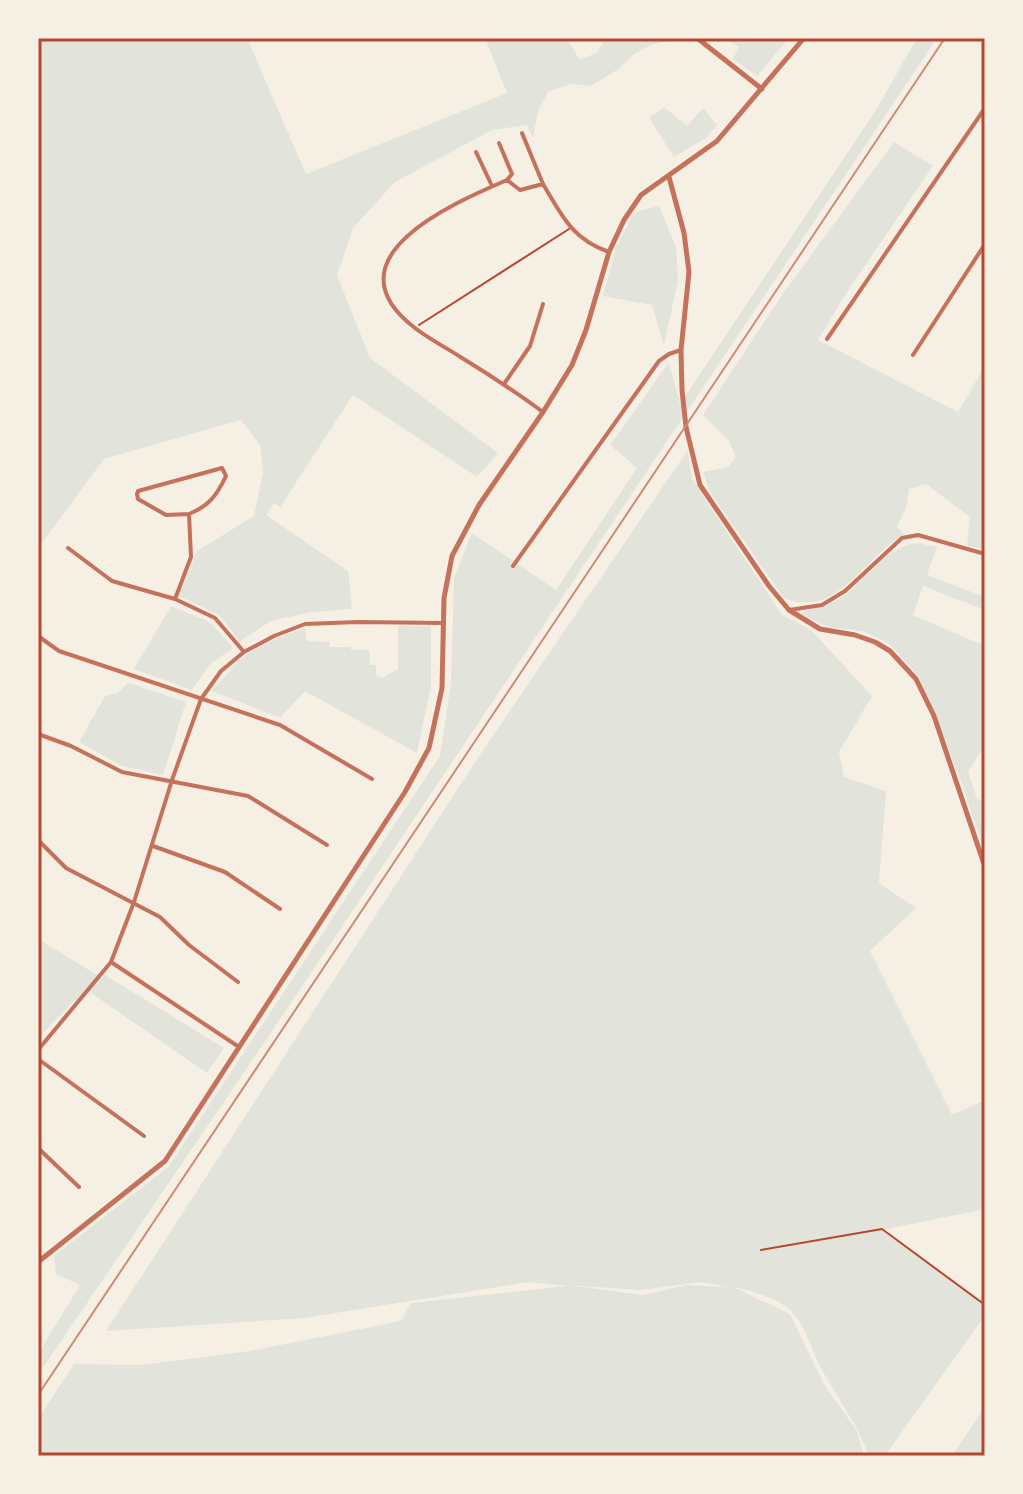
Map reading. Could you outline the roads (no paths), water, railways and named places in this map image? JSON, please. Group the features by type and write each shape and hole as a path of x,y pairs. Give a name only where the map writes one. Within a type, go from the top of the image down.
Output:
{"street":[{"path":"697,38 762,89"},
{"path":"38,1262 165,1161 405,792 429,748 442,688 446,585 455,548 479,505 572,365 586,330 609,252 624,220 641,195 717,141 804,38"},
{"path":"827,339 985,108"},
{"path":"522,133 543,184 570,228 585,242 609,252"},
{"path":"499,143 512,174 507,180 473,194 414,229 394,249 388,260 384,270 385,291 397,311 415,328 543,412"},
{"path":"476,152 492,186"},
{"path":"669,177 684,233 689,272 681,350 686,427 700,485 789,610 820,629 875,642 890,651 916,679 934,716 985,867"},
{"path":"507,180 520,190 543,184"},
{"path":"913,355 985,244"},
{"path":"504,384 530,346 543,304"},
{"path":"513,566 659,361 681,350"},
{"path":"222,468 226,476 209,504 189,514 166,515 138,499 138,491 222,468"},
{"path":"175,599 191,557 189,514"},
{"path":"789,610 822,605 845,591 902,538 918,535 985,554"},
{"path":"68,548 112,581 175,599 215,618 244,652"},
{"path":"38,1050 111,962 201,699 221,671 244,652 305,624 443,623"},
{"path":"38,636 59,651 280,725 372,779"},
{"path":"38,734 71,746 122,772 248,796 327,845"},
{"path":"38,840 66,868 160,917 189,945 238,982"},
{"path":"153,846 225,872 280,909"},
{"path":"111,962 239,1047"},
{"path":"38,1059 144,1136"},
{"path":"38,1148 79,1187"}],"railway":[{"path":"38,1395 945,38"}]}
